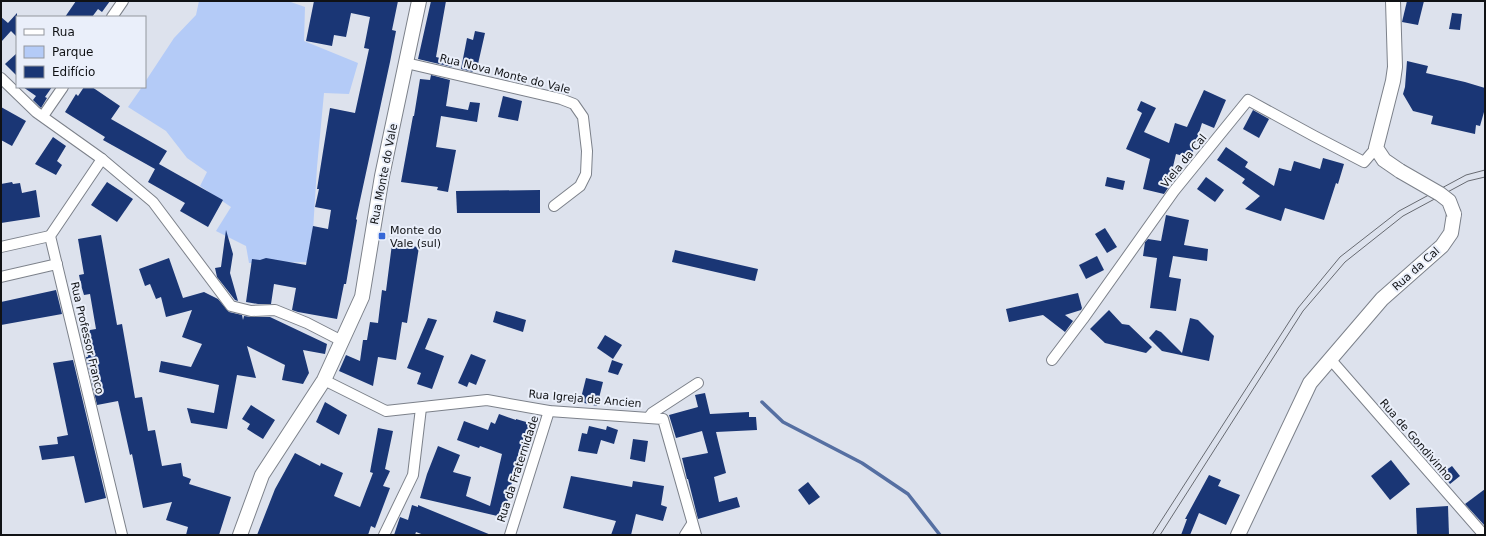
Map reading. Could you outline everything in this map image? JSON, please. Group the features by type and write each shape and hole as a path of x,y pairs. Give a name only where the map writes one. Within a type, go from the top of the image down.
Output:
{"street":[{"path":"113,16 123,1"},
{"name":"Rua Monte do Vale","path":"240,535 262,475 324,380 362,297 382,176 419,1"},
{"path":"1376,148 1393,81 1395,67 1393,1"},
{"name":"Rua Nova Monte do Vale","path":"406,63 561,99 574,104 583,117 587,150 586,174 580,186 554,206"},
{"path":"1,78 36,112 102,159 153,202 203,266 231,306 251,311 275,310 307,323 342,341"},
{"path":"42,116 62,88"},
{"name":"Viela da Cal","path":"1052,360 1174,191 1248,100 1364,162 1376,148"},
{"name":"Rua da Cal","path":"1238,535 1310,383 1382,299 1442,246 1451,232 1454,214 1449,201 1384,160 1376,148"},
{"path":"1,248 50,236 102,159"},
{"name":"Rua Professor Franco","path":"50,236 122,535"},
{"path":"1,277 57,264"},
{"name":"Rua de Gondivinho","path":"1331,360 1484,535"},
{"name":"Rua Igreja de Ancien","path":"324,380 386,411 488,400 550,411 649,417 652,413 698,383"},
{"path":"384,535 413,475 421,408"},
{"name":"Rua da Fraternidade","path":"511,532 550,411"},
{"path":"649,417 663,419 696,535"},
{"path":"684,535 692,524"},
{"path":"511,532 520,535"}],"green space":[{"path":"199,1 288,1 305,7 304,41 358,63 349,94 324,93 317,167 311,262 249,263 246,246 216,231 231,207 200,186 207,172 187,158 166,131 128,107 141,88 146,88 146,80 174,38 196,15"}],"building":[{"path":"76,1 110,1 102,12 98,9 93,16 66,16"},
{"path":"314,1 398,1 392,30 396,31 356,219 346,284 344,284 337,319 292,310 296,288 274,284 271,304 246,302 252,259 260,260 266,258 306,265 313,226 328,229 331,210 315,207 319,189 317,189 330,108 355,113 369,49 364,48 370,17 351,13 346,37 334,35 332,46 306,41"},
{"path":"431,1 446,1 436,57 452,61 452,67 418,59"},
{"path":"1407,1 1424,1 1418,25 1402,22"},
{"path":"17,13 16,36 11,31 1,42 1,17 8,23"},
{"path":"1452,13 1462,14 1460,30 1449,29"},
{"path":"475,31 485,33 478,64 475,63 473,72 461,69 467,38 473,40"},
{"path":"16,54 16,75 5,64"},
{"path":"1407,61 1428,66 1426,73 1485,88 1485,112 1480,126 1476,125 1475,134 1431,124 1433,116 1413,111 1403,94"},
{"path":"431,75 450,80 446,106 468,110 470,102 480,103 477,122 441,116 436,147 456,150 448,192 437,190 438,187 401,182 420,79 430,80"},
{"path":"24,88 51,88 45,97 47,98 41,108 33,100 36,96"},
{"path":"83,88 93,88 120,106 111,119 167,151 159,164 223,200 208,227 180,211 185,203 148,182 155,169 103,140 105,137 65,112 76,94 78,96"},
{"path":"1204,90 1226,100 1214,128 1202,123 1191,158 1176,154 1168,188 1164,194 1143,189 1150,159 1126,149 1142,113 1137,110 1141,101 1156,108 1144,132 1169,143 1175,123 1187,127"},
{"path":"503,96 522,101 518,121 498,117"},
{"path":"1,107 26,121 12,146 1,140"},
{"path":"1253,110 1269,119 1259,138 1243,129"},
{"path":"53,137 66,146 57,161 62,165 56,175 35,164"},
{"path":"1226,147 1248,162 1245,167 1274,186 1279,168 1291,171 1294,161 1320,169 1323,158 1344,164 1324,220 1285,208 1281,221 1245,209 1260,196 1242,183 1245,179 1217,160"},
{"path":"1107,177 1125,181 1123,190 1105,186"},
{"path":"1206,177 1224,190 1215,202 1197,189"},
{"path":"12,182 13,184 20,183 22,193 36,190 40,217 1,223 1,184"},
{"path":"107,182 133,199 117,222 91,205"},
{"path":"540,190 540,213 457,213 456,191"},
{"path":"1166,215 1189,220 1184,245 1208,249 1207,261 1173,256 1169,277 1181,279 1176,311 1150,308 1157,258 1143,256 1145,242 1148,239 1161,241"},
{"path":"1105,228 1117,247 1107,253 1095,234"},
{"path":"226,230 233,254 230,273 238,301 235,300 217,277 215,268 221,267"},
{"path":"101,235 117,325 122,324 135,398 142,397 148,431 155,430 162,466 181,463 183,476 191,479 189,484 231,497 219,535 186,535 188,527 166,520 172,502 143,508 132,454 130,455 118,401 97,405 86,357 88,357 84,331 96,329 90,294 84,295 79,275 84,274 78,239"},
{"path":"392,244 419,247 407,323 402,322 396,360 378,357 373,386 339,371 346,355 360,361 363,340 367,340 370,322 378,323 382,290 386,291"},
{"path":"675,250 758,269 755,281 672,262"},
{"path":"1097,256 1104,270 1086,279 1079,265"},
{"path":"169,258 183,298 204,292 218,299 229,312 242,315 243,320 244,316 270,317 327,344 325,354 303,350 309,373 303,384 282,380 285,365 247,346 256,378 237,375 227,429 191,423 187,408 214,413 219,385 159,372 161,361 191,367 202,344 182,337 192,310 166,317 161,297 156,299 150,284 145,286 139,269"},
{"path":"56,290 62,314 1,325 1,302"},
{"path":"1078,293 1082,308 1081,310 1065,315 1073,321 1065,332 1043,315 1009,322 1006,309"},
{"path":"1109,310 1122,324 1129,325 1152,347 1146,353 1105,343 1090,329"},
{"path":"496,311 526,320 523,332 493,322"},
{"path":"428,318 437,320 425,349 444,356 432,389 417,384 421,373 407,368"},
{"path":"1190,318 1198,320 1214,336 1209,361 1162,351 1149,338 1156,330 1161,332 1182,353"},
{"path":"605,335 622,345 613,359 597,348"},
{"path":"471,354 486,360 476,385 469,382 467,387 458,383"},
{"path":"73,360 106,498 85,503 74,456 42,460 39,446 58,444 57,437 68,435 53,363"},
{"path":"612,360 623,364 618,375 608,372"},
{"path":"586,378 603,382 597,406 580,402"},
{"path":"705,393 710,414 749,412 749,417 756,417 757,430 716,432 726,473 714,477 719,502 737,497 740,507 698,519 682,458 708,453 702,431 676,438 669,415 698,407 695,395"},
{"path":"325,402 347,415 339,435 316,422"},
{"path":"251,405 275,420 263,439 247,429 250,424 242,419"},
{"path":"499,414 533,424 525,453 519,452 505,512 508,513 506,518 420,498 427,474 438,446 460,455 453,472 471,477 466,496 490,506 502,454 457,440 464,421 488,430 491,422 495,424"},
{"path":"589,426 606,430 607,426 618,430 614,444 601,440 597,454 578,451 582,433 587,434"},
{"path":"378,428 393,431 385,469 390,471 383,486 390,488 375,528 371,526 368,535 257,535 275,489 295,453 320,466 321,463 343,473 334,496 360,507 373,473 370,472"},
{"path":"633,439 648,441 645,462 630,459"},
{"path":"1391,460 1410,484 1390,500 1371,476"},
{"path":"1452,466 1460,476 1450,484 1442,473"},
{"path":"1209,475 1221,480 1218,486 1240,495 1226,525 1199,513 1190,535 1181,535 1187,519 1185,519"},
{"path":"571,476 632,487 633,481 664,486 661,505 667,507 663,521 636,514 631,535 611,535 616,521 563,508"},
{"path":"808,482 820,497 809,505 798,490"},
{"path":"1485,489 1485,526 1465,504"},
{"path":"412,505 418,507 418,505 491,535 424,535 416,532 415,535 394,535 400,517 408,520"},
{"path":"1448,506 1449,535 1417,535 1416,508"}],"waterway":[{"path":"762,402 783,422 862,463 908,494 940,535"}],"tram line":[{"path":"1152,535 1298,308 1340,257 1399,211 1466,175 1485,170"},
{"path":"1160,535 1303,311 1345,262 1403,216 1468,181 1485,177"}],"place":[{"name":"Monte do Vale (sul)","path":"382,236"}]}
